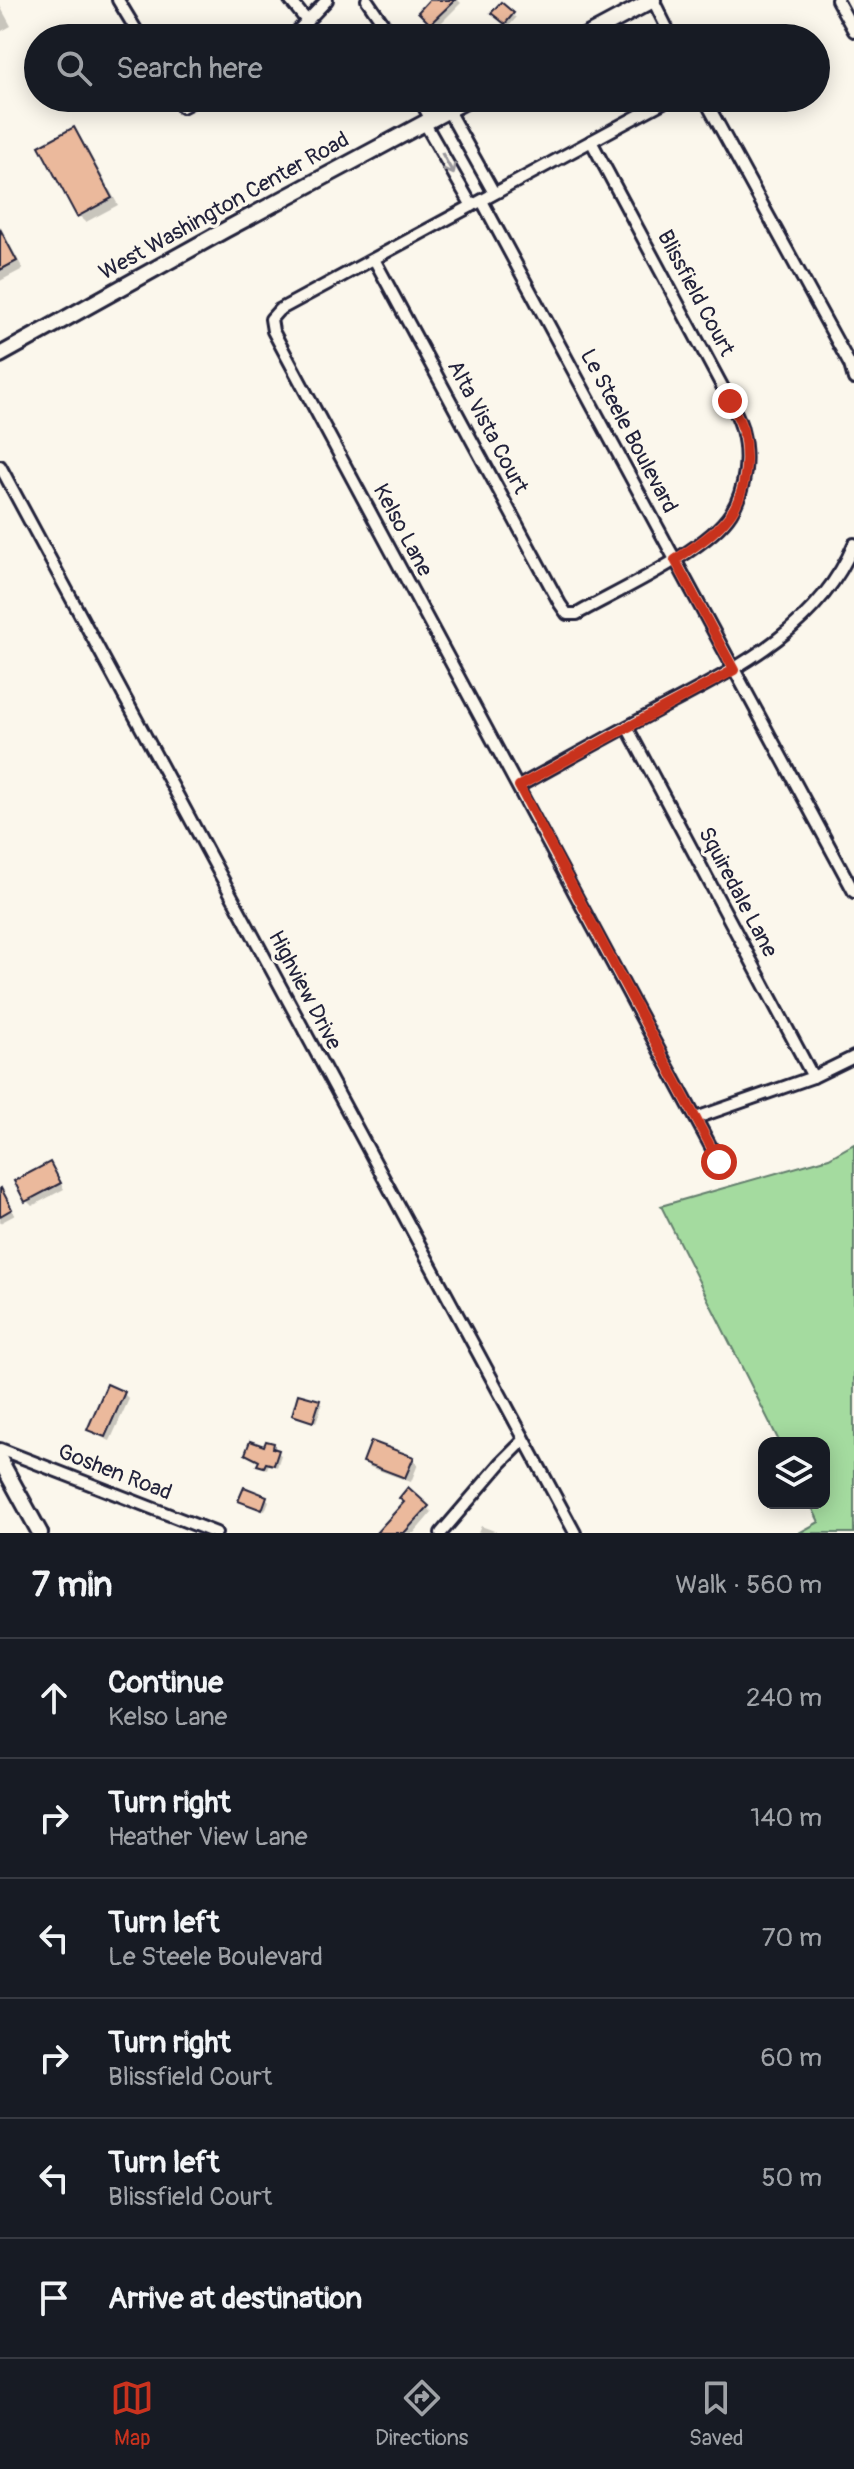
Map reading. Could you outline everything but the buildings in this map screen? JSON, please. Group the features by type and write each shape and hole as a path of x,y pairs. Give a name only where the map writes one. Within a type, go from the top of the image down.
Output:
{"main road":[{"path":"608,24 653,0"},
{"name":"West Washington Center Road","path":"0,355 427,120 435,112"},
{"path":"0,1460 40,1533"}],"street":[{"path":"118,0 133,24"},
{"path":"290,0 307,21"},
{"path":"304,24 327,0"},
{"path":"367,0 383,24"},
{"path":"653,0 665,24"},
{"path":"837,0 854,31"},
{"name":"Le Steele Boulevard","path":"424,112 675,560 854,892"},
{"path":"449,112 494,193"},
{"name":"Kelso Lane","path":"645,112 279,310 271,319 273,331 719,1162"},
{"path":"712,112 850,365 854,379"},
{"name":"Blissfield Court","path":"567,614 577,614 705,540 731,514 743,486 746,457 742,428 723,387 591,141"},
{"name":"Alta Vista Court","path":"374,259 567,614"},
{"name":"Highview Drive","path":"0,466 575,1533"},
{"path":"519,786 734,670 776,642 819,602 845,565 854,544"},
{"name":"Squiredale Lane","path":"627,727 813,1077"},
{"path":"696,1118 813,1077 854,1057"},
{"path":"441,1533 524,1440"},
{"name":"Goshen Road","path":"0,1449 216,1533"}],"green space":[{"path":"854,1144 854,1533 799,1533 819,1522 813,1509 830,1509 830,1437 777,1437 661,1206 829,1158"}],"route":[{"path":"719,1162 519,786 734,670 675,560 705,540 731,514 743,486 746,457 742,428 730,401"}]}
